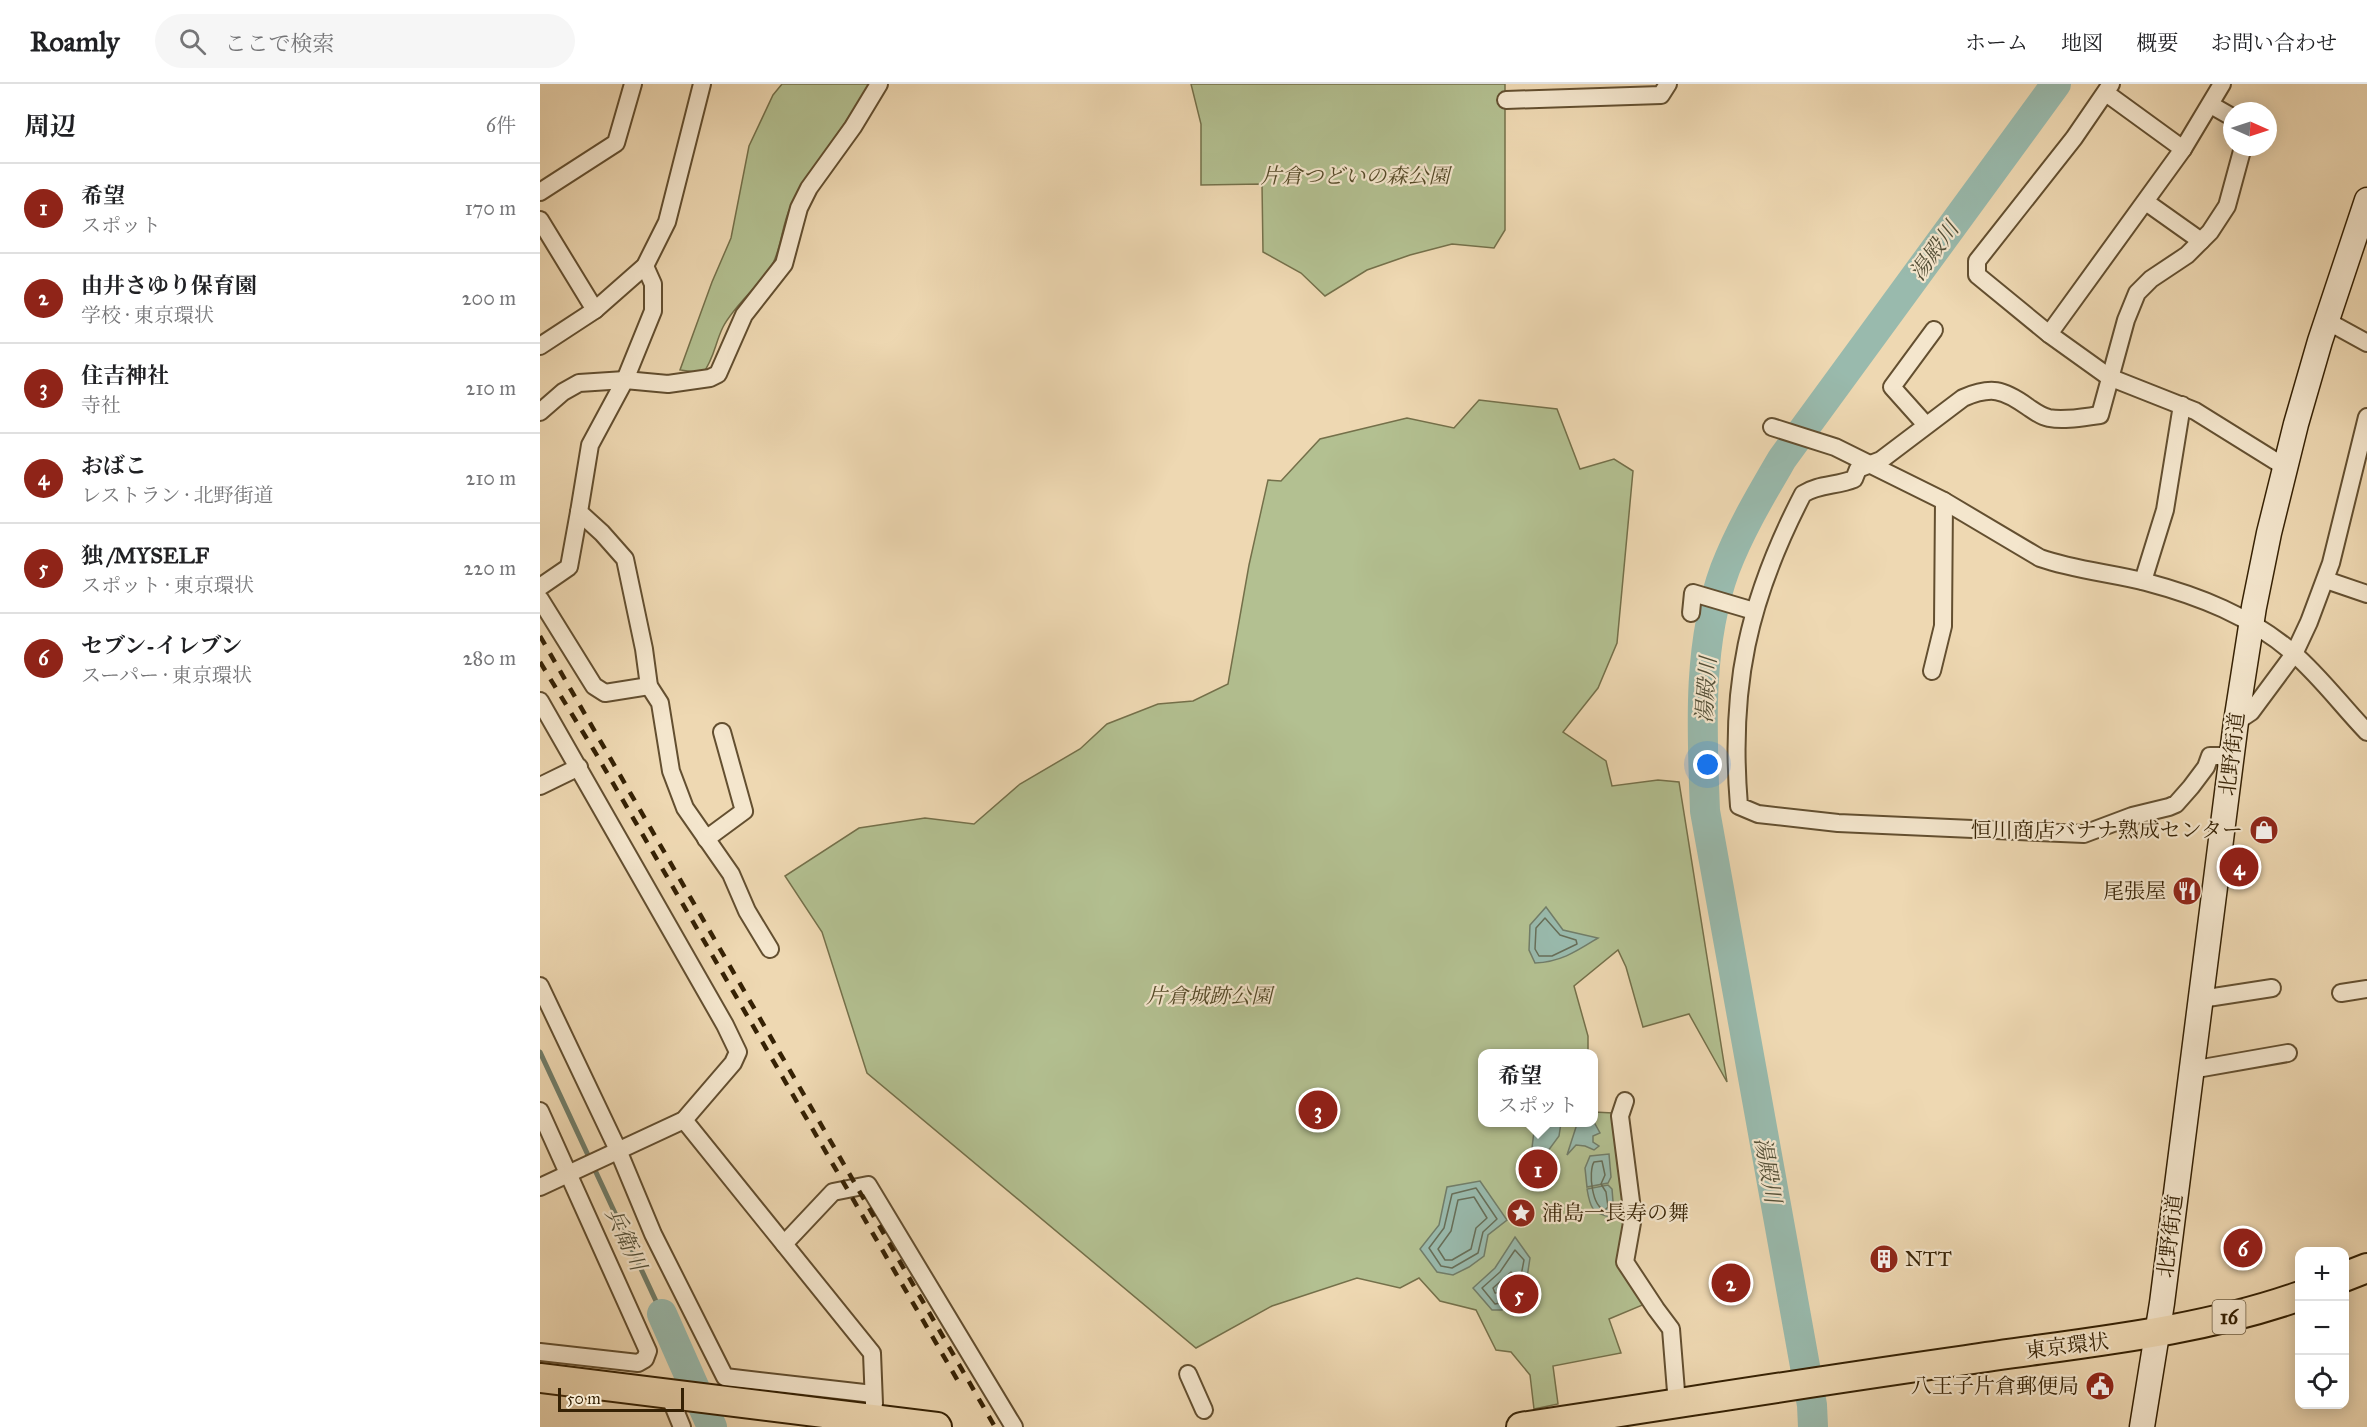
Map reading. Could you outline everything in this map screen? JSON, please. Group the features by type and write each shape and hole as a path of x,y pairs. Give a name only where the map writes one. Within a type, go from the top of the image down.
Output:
{"highway":[{"path":"2349,1275 2367,1268"},
{"name":"東京環状","path":"1677,1404 2156,1333 2249,1312 2295,1298"},
{"path":"540,1378 722,1400 873,1406 937,1427"},
{"name":"16","path":"1521,1427 1613,1420 1677,1404"}],"main road":[{"name":"北野街道","path":"2142,1427 2192,1070 2236,722 2252,623 2269,533 2285,467 2326,321 2367,200"}],"street":[{"path":"540,192 616,143 633,84"},
{"path":"540,346 595,310 645,266 667,222 702,84"},
{"path":"540,412 563,392 579,383 625,380 668,384 710,378 718,374 744,315 783,264 799,208 809,188 853,127 879,84"},
{"path":"1506,100 1661,95 1668,84"},
{"path":"2049,334 2183,149 2222,84"},
{"path":"2183,149 2108,88 2074,138 1977,261 1977,275 2049,334 2109,377 2195,411 2285,467"},
{"path":"2211,105 2223,112"},
{"path":"2232,756 2210,756 2206,767 2191,787 2169,807 2132,816 2084,834 1838,823 1758,814 1739,807 1735,764 1736,708 1752,610 1775,551 1803,494 1812,488 1831,486 1854,479 1858,469 1881,460 1962,398 1986,390 1998,390 2010,395 2038,414 2049,418 2071,419 2100,415 2128,313 2138,293 2151,279 2187,255 2210,232 2227,206 2241,156"},
{"path":"2146,201 2201,241"},
{"path":"540,220 595,310"},
{"path":"540,587 570,567 590,445 625,380 652,311 653,284 645,266"},
{"path":"2326,321 2367,343"},
{"path":"1926,425 1892,387 1934,330"},
{"path":"2143,581 2165,510 2182,405"},
{"path":"2236,722 2251,712 2294,654 2326,580 2367,417"},
{"path":"1774,428 1833,446 1944,501 2040,558 2056,564 2143,581 2196,596 2252,623 2294,654 2367,732"},
{"path":"1932,671 1943,626 1944,501"},
{"path":"579,512 625,559 644,649 649,686 660,703 671,771 685,808 731,874 747,911 770,949"},
{"path":"2326,580 2367,594"},
{"path":"1691,613 1693,593 1752,610"},
{"path":"540,599 594,686 605,693 649,686"},
{"path":"540,701 579,766 738,1052 734,1063 684,1120 540,1187"},
{"path":"706,839 744,811 722,732"},
{"path":"540,786 579,766"},
{"path":"540,986 618,1150 652,1234 725,1377 873,1406 872,1353 684,1120"},
{"path":"2200,999 2272,988"},
{"path":"2341,993 2367,989"},
{"path":"2192,1070 2288,1053"},
{"path":"1625,1101 1620,1116 1634,1217 1625,1262 1671,1329 1677,1404"},
{"path":"540,1112 575,1170 648,1351 645,1359 638,1363 540,1352"},
{"path":"784,1244 834,1192 868,1185 1014,1427"},
{"path":"1188,1374 1204,1410"},
{"path":"676,1394 682,1427"}],"green space":[{"path":"782,84 871,84 800,190 788,213 773,263 728,318 707,368 703,373 680,370 712,282 731,238 749,146 773,95"},
{"name":"片倉つどいの森公園","path":"1191,84 1505,84 1505,230 1494,248 1452,244 1410,255 1367,270 1325,296 1301,273 1263,252 1262,184 1201,185 1201,124"},
{"name":"片倉城跡公園","path":"1479,400 1557,409 1580,469 1614,459 1633,471 1617,643 1598,688 1563,732 1606,761 1612,786 1658,780 1679,782 1727,1082 1689,1014 1643,1027 1626,967 1618,950 1574,986 1588,1036 1588,1049 1478,1049 1478,1127 1598,1127 1598,1112 1613,1113 1628,1219 1619,1257 1645,1304 1609,1319 1621,1353 1553,1366 1558,1404 1534,1409 1530,1375 1511,1352 1496,1350 1476,1310 1440,1301 1419,1278 1400,1288 1357,1278 1272,1306 1196,1348 867,1073 822,932 785,876 859,828 925,818 974,824 1020,784 1080,749 1107,724 1158,704 1193,701 1228,684 1249,565 1268,480 1281,481 1320,439 1407,418 1454,428"}],"water":[{"path":"1546,907 1563,930 1598,938 1561,958 1535,963 1529,950 1530,925"},
{"path":"1535,1127 1560,1127 1559,1136 1548,1151 1532,1148"},
{"path":"1576,1127 1597,1127 1600,1133 1593,1136 1593,1142 1599,1146 1594,1150 1576,1145 1567,1155"},
{"path":"1609,1154 1611,1177 1608,1183 1587,1187 1585,1168 1590,1156"},
{"path":"1480,1181 1507,1220 1488,1235 1484,1256 1453,1275 1437,1272 1420,1249 1439,1225 1447,1187"},
{"path":"1608,1185 1612,1189 1614,1214 1611,1217 1593,1209 1587,1189"},
{"path":"1515,1237 1530,1258 1526,1284 1502,1310 1492,1310 1473,1288 1495,1268"}],"waterway":[{"name":"湯殿川","path":"1813,1427 1812,1405 1705,811 1703,689 1710,628 1716,598 1737,540 1782,459 2056,84"},
{"name":"兵衛川","path":"540,1052 662,1314"},
{"name":"兵衛川","path":"662,1314 712,1427"}],"railway":[{"path":"540,636 995,1427"},
{"path":"540,662 595,752 962,1388"}],"place":[{"name":"恒川商店バナナ熟成センター","path":"2264,830"},
{"name":"おばこ","path":"2239,867"},
{"name":"尾張屋","path":"2187,891"},
{"name":"住吉神社","path":"1318,1110"},
{"name":"希望","path":"1538,1169"},
{"name":"浦島一長寿の舞","path":"1521,1213"},
{"name":"セブン-イレブン","path":"2243,1248"},
{"name":"NTT","path":"1884,1259"},
{"name":"由井さゆり保育園","path":"1731,1283"},
{"name":"独 /MYSELF","path":"1519,1294"},
{"name":"八王子片倉郵便局","path":"2100,1386"}]}
